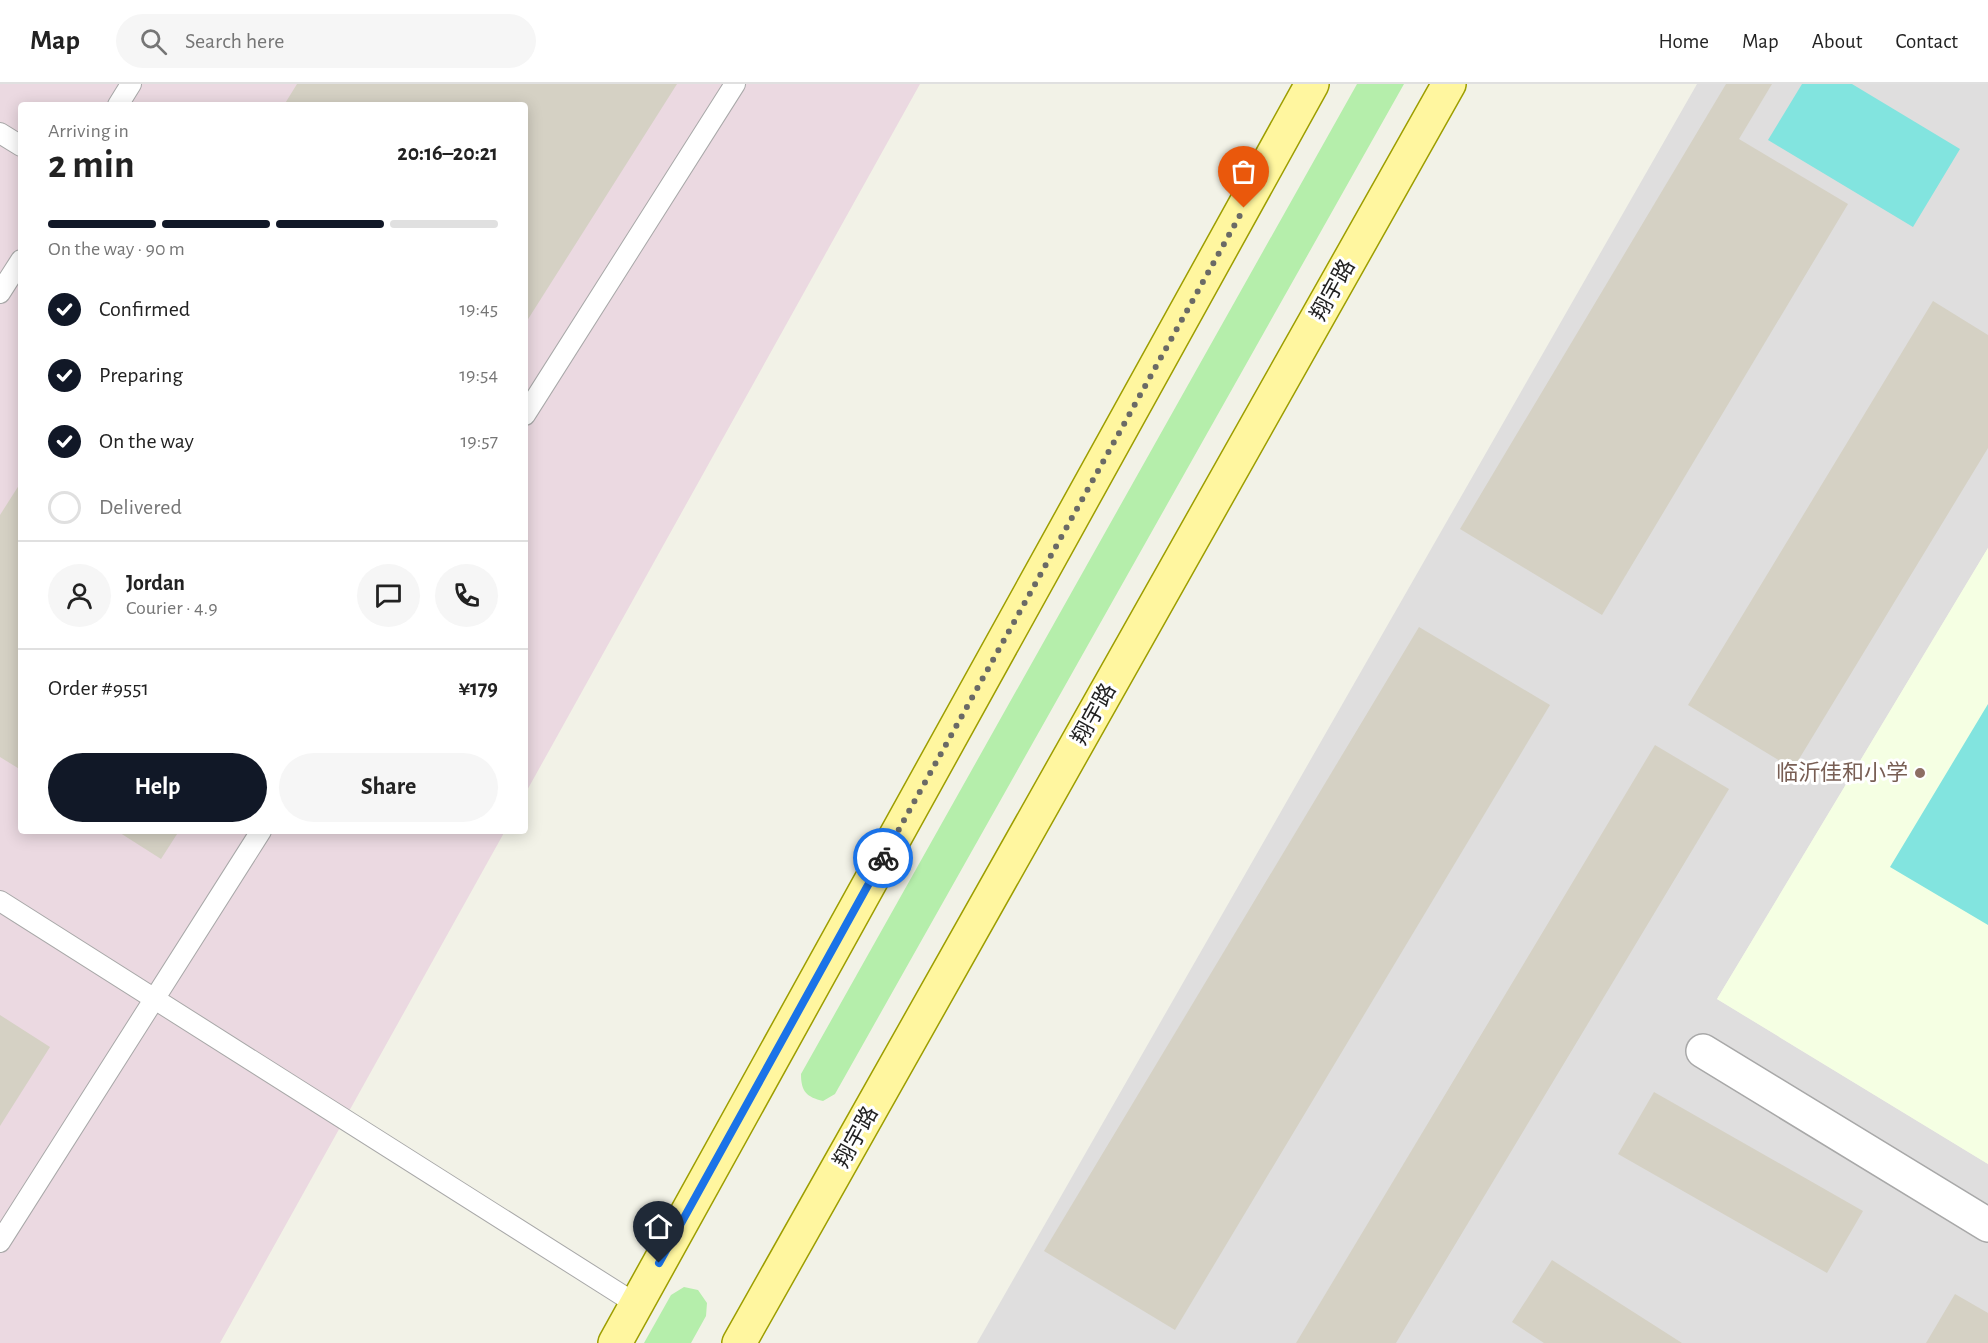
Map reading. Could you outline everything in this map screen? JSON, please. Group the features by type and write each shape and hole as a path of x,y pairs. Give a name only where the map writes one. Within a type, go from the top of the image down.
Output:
{"main road":[{"path":"615,1343 1312,84"},
{"name":"翔宇路","path":"739,1343 1449,84"}],"street":[{"path":"1702,1051 1988,1225"}],"lane":[{"path":"120,102 131,84"},
{"path":"528,410 735,84"},
{"path":"0,133 18,144"},
{"path":"0,293 18,265"},
{"path":"0,1242 259,834"},
{"path":"0,901 636,1304"}],"shaded area":[{"path":"0,84 920,84 528,789 528,102 18,102 18,834 503,834 220,1343 0,1343"},
{"path":"1697,84 1988,84 1988,548 1717,999 1988,1164 1988,1343 977,1343"},
{"path":"1802,84 1852,84 1960,149 1913,227 1768,140"},
{"name":"临沂佳和小学","path":"1988,548 1988,1164 1717,999"},
{"path":"1988,704 1988,925 1890,867"}],"green space":[{"path":"1357,84 1404,84 835,1094 823,1101 813,1098 806,1093 802,1085 801,1074"},
{"path":"684,1287 698,1290 707,1303 706,1316 691,1343 644,1343 671,1295"}],"building":[{"path":"297,84 677,84 528,319 528,102 286,102"},
{"path":"1726,84 1772,84 1739,139 1848,204 1602,615 1460,529"},
{"path":"1933,301 1988,335 1988,448 1793,769 1688,705"},
{"path":"18,487 18,768 0,757 0,515"},
{"path":"1419,627 1550,705 1175,1330 1044,1251"},
{"path":"1655,745 1729,789 1396,1343 1296,1343"},
{"path":"122,834 177,834 161,859"},
{"path":"0,1015 50,1047 0,1126"},
{"path":"1654,1092 1863,1211 1827,1273 1618,1154"},
{"path":"1552,1260 1682,1343 1544,1343 1512,1322"},
{"path":"1955,1294 1988,1313 1988,1343 1926,1343"}],"way so far":[{"path":"883,858 1244,208"}],"place":[{"name":"临沂佳和小学","path":"1920,773"}],"route":[{"path":"659,1263 883,858"}]}
